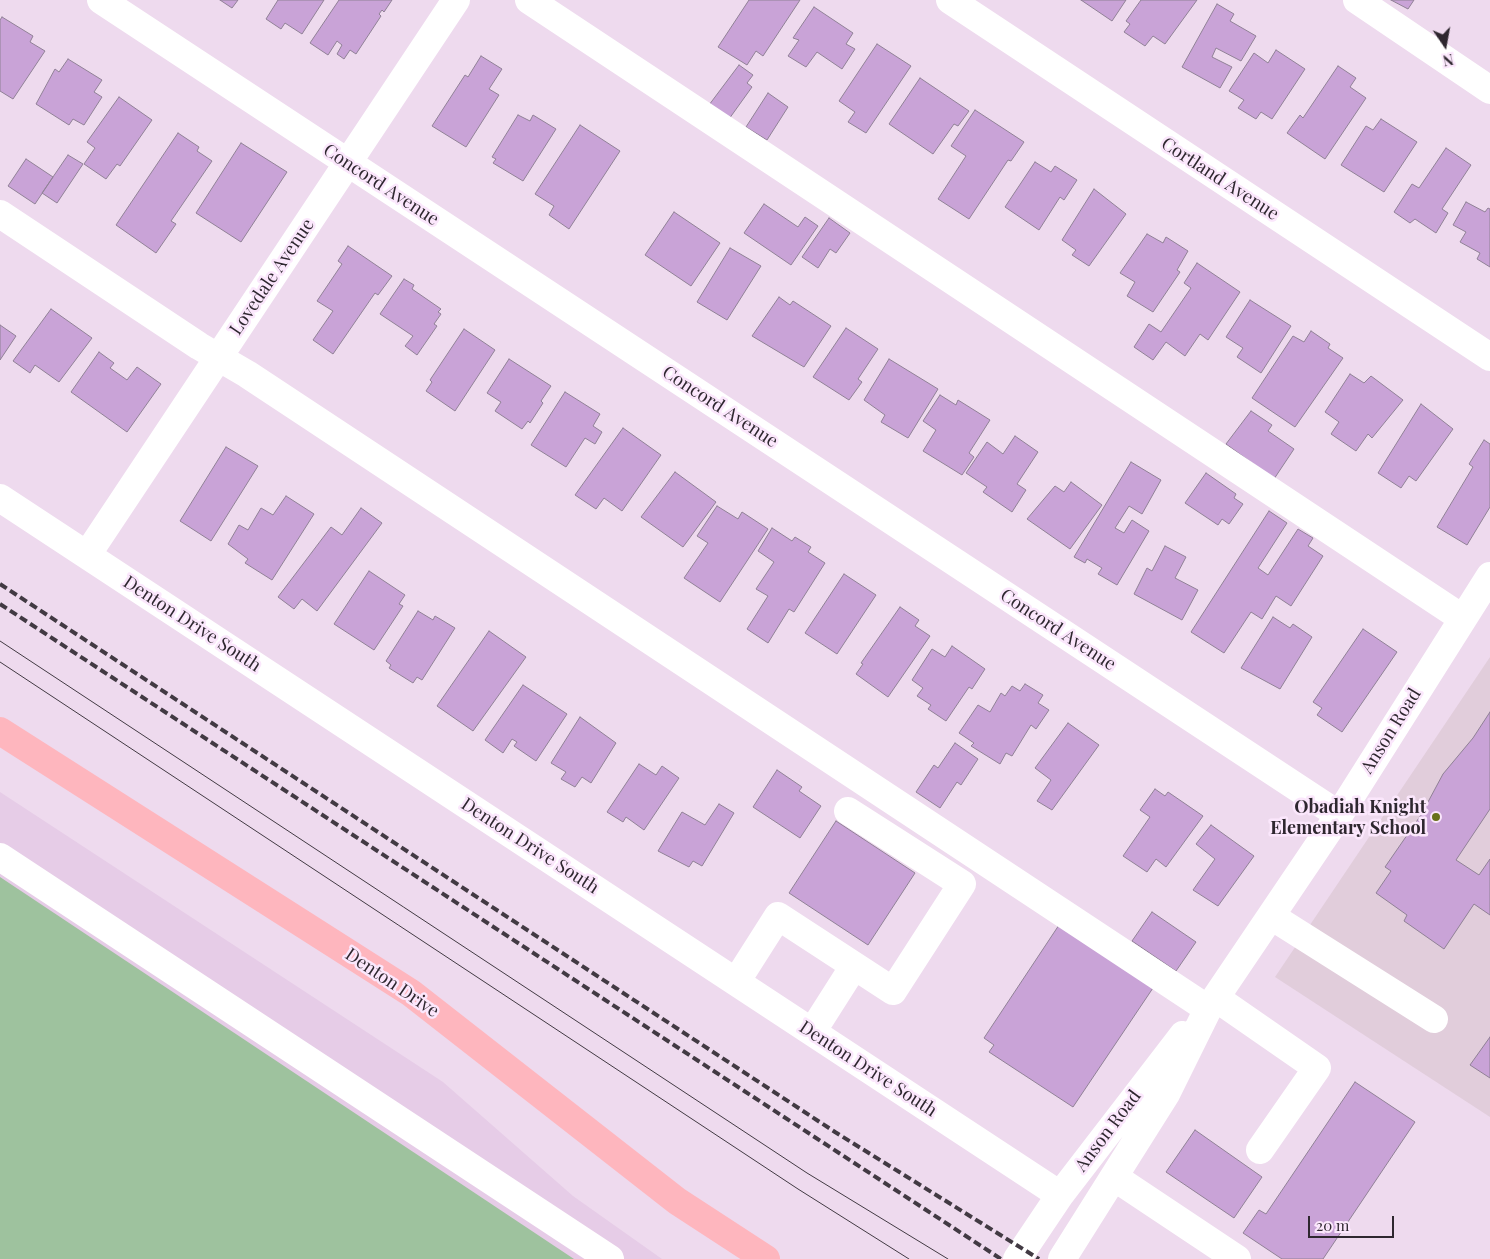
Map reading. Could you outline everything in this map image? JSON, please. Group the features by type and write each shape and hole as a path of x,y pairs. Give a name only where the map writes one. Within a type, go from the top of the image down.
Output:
{"main road":[{"name":"Denton Drive","path":"0,731 411,993 677,1201 766,1259"}],"street":[{"name":"Concord Avenue","path":"101,0 1339,815"},
{"name":"Lovedale Avenue","path":"87,555 456,0"},
{"path":"529,0 1462,618"},
{"name":"Cortland Avenue","path":"950,0 1490,357"},
{"path":"1358,0 1490,90"},
{"path":"0,214 200,346 219,356 1212,1003 1317,1068 1260,1150"},
{"name":"Denton Drive South","path":"0,498 1060,1195"},
{"name":"Anson Road","path":"1062,1259 1166,1094 1212,1003 1339,815 1462,618 1487,586"},
{"path":"736,982 778,916 893,992 962,884 848,811"},
{"path":"0,857 610,1259"},
{"path":"1271,916 1434,1019"},
{"path":"812,1032 854,966"},
{"name":"Anson Road","path":"1017,1259 1060,1195 1174,1044 1212,1003"},
{"path":"1114,1177 1237,1259"}],"shaded area":[{"name":"Obadiah Knight Elementary School","path":"1490,657 1490,1117 1275,977"},
{"path":"0,792 443,1082 573,1196 662,1259 0,1259"}],"green space":[{"path":"0,877 574,1259 0,1259"}],"building":[{"path":"220,0 238,0 232,8"},
{"path":"278,0 324,0 302,34 285,23 281,29 266,19"},
{"path":"339,0 392,0 384,12 382,10 379,14 381,16 356,54 350,50 344,59 337,54 342,45 337,41 328,55 310,43"},
{"path":"749,0 800,0 763,56 756,51 747,65 718,47"},
{"path":"1081,0 1126,0 1112,21"},
{"path":"1141,0 1197,0 1165,44 1153,36 1145,46 1124,32 1130,24 1126,21"},
{"path":"1391,0 1414,0 1408,9"},
{"path":"1217,4 1234,14 1230,21 1256,36 1241,61 1216,48 1212,57 1232,67 1220,88 1182,67"},
{"path":"814,7 853,33 846,44 855,49 842,69 817,52 806,67 788,56 799,40 793,38"},
{"path":"2,17 33,36 30,42 45,51 13,99 0,91 0,20"},
{"path":"877,44 911,66 866,133 848,122 855,112 839,101"},
{"path":"1276,50 1305,69 1272,119 1261,112 1256,119 1238,108 1244,100 1229,91 1254,53 1268,63"},
{"path":"481,56 502,69 489,89 499,95 466,147 432,126 465,75 468,77"},
{"path":"68,59 102,80 94,92 102,97 84,125 73,119 69,125 36,104 55,69 59,72"},
{"path":"739,65 753,75 747,83 752,87 729,119 709,105"},
{"path":"1338,66 1356,78 1350,87 1366,98 1325,159 1287,133 1300,115 1303,118"},
{"path":"920,78 969,111 958,126 954,124 933,154 889,124"},
{"path":"768,93 788,107 767,140 746,127"},
{"path":"119,97 152,120 120,166 117,164 106,179 84,164 95,148 87,142"},
{"path":"975,110 1024,142 1011,161 1008,160 969,219 938,199 966,156 951,146"},
{"path":"518,115 530,121 533,115 556,129 523,181 493,163 496,159 492,157"},
{"path":"1381,119 1417,142 1384,192 1341,165 1366,126 1373,130"},
{"path":"580,125 620,151 569,229 549,215 554,206 535,194"},
{"path":"178,133 199,147 197,151 212,161 171,221 176,224 156,253 116,225"},
{"path":"241,143 287,172 241,242 196,213"},
{"path":"1446,148 1471,165 1442,209 1448,213 1436,233 1415,219 1410,223 1394,212 1412,184 1419,188"},
{"path":"68,155 83,164 57,203 42,193"},
{"path":"26,159 53,177 35,204 8,186"},
{"path":"1035,162 1051,172 1055,166 1077,180 1064,200 1060,197 1039,230 1005,207"},
{"path":"1094,189 1126,214 1089,266 1072,255 1076,250 1062,240"},
{"path":"1466,202 1485,212 1488,208 1490,209 1490,267 1477,259 1480,253 1460,242 1466,232 1453,225"},
{"path":"764,204 798,227 805,217 818,226 791,265 744,233"},
{"path":"674,212 720,243 691,286 645,255"},
{"path":"829,218 850,233 836,253 830,249 818,268 802,257"},
{"path":"1147,234 1163,243 1166,237 1188,251 1177,270 1180,272 1153,312 1127,296 1135,282 1120,273"},
{"path":"348,246 392,276 378,295 375,293 333,354 313,340 333,311 317,301 342,264 338,261"},
{"path":"730,248 761,266 727,320 697,302"},
{"path":"1197,263 1240,292 1208,340 1200,334 1185,356 1166,342 1153,360 1134,347 1149,324 1161,332 1191,288 1184,283"},
{"path":"404,279 414,285 412,289 441,309 438,312 441,314 434,324 437,326 417,355 405,346 413,336 380,314"},
{"path":"779,297 790,305 793,301 831,326 804,367 752,336"},
{"path":"1250,300 1291,326 1261,373 1237,357 1243,348 1226,337"},
{"path":"51,309 92,338 59,382 35,365 30,373 13,361"},
{"path":"0,325 16,336 0,360"},
{"path":"846,328 878,349 858,379 862,382 849,400 813,377"},
{"path":"464,329 495,350 455,411 426,391 432,382 430,380"},
{"path":"1311,331 1330,344 1328,348 1343,358 1295,427 1252,398 1293,336 1304,342"},
{"path":"99,352 114,363 110,368 127,380 137,367 161,384 127,432 71,392"},
{"path":"509,359 551,386 530,423 528,421 522,429 495,411 501,402 487,393"},
{"path":"889,359 938,389 908,438 881,422 885,415 864,400"},
{"path":"1350,374 1364,383 1371,376 1403,400 1372,438 1368,434 1356,451 1331,434 1339,422 1325,412"},
{"path":"565,392 600,414 593,426 602,432 595,444 585,438 566,467 531,445"},
{"path":"940,395 956,405 958,400 990,420 969,453 974,457 962,475 923,451 936,430 923,421"},
{"path":"1421,404 1453,429 1416,481 1409,476 1401,488 1378,473"},
{"path":"1251,411 1272,425 1268,431 1294,449 1274,479 1226,444"},
{"path":"623,428 661,455 622,511 604,498 596,509 575,495"},
{"path":"1015,436 1038,452 1017,484 1026,490 1012,512 983,492 987,487 966,473 987,442 1003,454"},
{"path":"1484,440 1490,444 1490,507 1467,545 1437,527 1473,467 1469,464"},
{"path":"226,447 258,466 211,541 180,521"},
{"path":"1131,462 1161,480 1142,514 1129,506 1115,528 1124,533 1132,520 1149,531 1117,585 1098,574 1102,568 1087,559 1085,563 1074,557"},
{"path":"675,472 716,502 683,547 641,517"},
{"path":"1206,473 1236,494 1234,498 1243,504 1229,524 1222,519 1218,525 1185,503"},
{"path":"1071,482 1102,505 1070,549 1027,519 1055,486 1064,492"},
{"path":"286,496 314,514 272,580 245,563 248,559 228,544 239,525 248,530 261,508 273,515"},
{"path":"717,506 738,519 742,512 768,529 720,602 684,578 708,543 697,536"},
{"path":"361,508 382,523 317,611 302,599 294,609 278,597 331,527 342,535"},
{"path":"1269,511 1287,523 1258,568 1268,575 1298,529 1313,538 1308,546 1323,556 1291,606 1276,596 1262,619 1251,612 1224,653 1191,632"},
{"path":"772,528 792,541 795,537 811,547 808,552 825,563 794,612 789,609 768,643 747,629 768,596 756,589 774,562 758,551"},
{"path":"1165,546 1186,557 1175,578 1198,590 1182,620 1134,594 1147,568 1152,571"},
{"path":"369,571 405,595 399,604 403,606 374,650 334,624"},
{"path":"844,574 876,595 837,654 805,633"},
{"path":"900,607 919,620 915,626 930,636 888,697 856,674 863,664 861,663"},
{"path":"418,611 433,620 435,616 455,628 422,680 417,677 413,683 389,668 391,665 386,661"},
{"path":"1273,617 1290,628 1293,624 1312,637 1280,689 1241,668"},
{"path":"1363,629 1397,652 1342,732 1317,715 1322,708 1313,702"},
{"path":"489,631 526,657 473,731 437,706"},
{"path":"952,646 985,669 972,689 969,687 946,721 928,709 931,705 917,696 923,688 912,680 932,649 945,657"},
{"path":"1025,684 1043,695 1038,703 1049,710 1036,729 1031,725 1012,756 1006,753 1000,764 971,746 974,743 959,733 978,705 990,712 1001,693 1005,696 1012,686 1020,691"},
{"path":"523,685 567,714 536,761 514,746 517,742 512,739 503,753 485,740"},
{"path":"1490,712 1490,809 1456,860 1479,875 1490,859 1490,915 1474,904 1444,949 1404,921 1407,915 1376,893 1391,871 1385,867 1421,815 1443,774 1473,738"},
{"path":"580,717 616,743 591,783 582,777 575,787 561,779 566,772 551,763"},
{"path":"1068,723 1099,745 1052,810 1037,801 1051,780 1035,768"},
{"path":"955,743 978,759 961,785 957,782 940,808 916,792 934,765 938,768"},
{"path":"639,764 656,775 662,766 679,778 644,830 626,817 623,822 607,812"},
{"path":"777,770 802,787 799,791 821,806 800,838 753,807"},
{"path":"1155,789 1165,796 1168,792 1203,816 1166,867 1156,859 1147,872 1123,856 1150,817 1140,810"},
{"path":"719,804 734,813 702,866 693,861 689,867 658,851 682,812 705,825"},
{"path":"836,821 915,873 868,945 789,893"},
{"path":"1211,825 1254,856 1218,906 1193,890 1215,859 1196,844"},
{"path":"1152,912 1196,942 1176,971 1132,941"},
{"path":"1061,922 1155,985 1073,1107 989,1052 994,1045 984,1038"},
{"path":"1490,1037 1490,1078 1470,1065"},
{"path":"1355,1082 1415,1122 1323,1259 1282,1259 1243,1233 1259,1210 1266,1214"},
{"path":"1195,1130 1262,1177 1234,1218 1166,1172"}],"tram line":[{"path":"0,641 807,1173 948,1259"},
{"path":"0,662 798,1189 909,1259"}],"railway":[{"path":"0,584 835,1132 1039,1259"},
{"path":"0,604 1001,1259"}],"place":[{"name":"Obadiah Knight Elementary School","path":"1436,817"}]}
